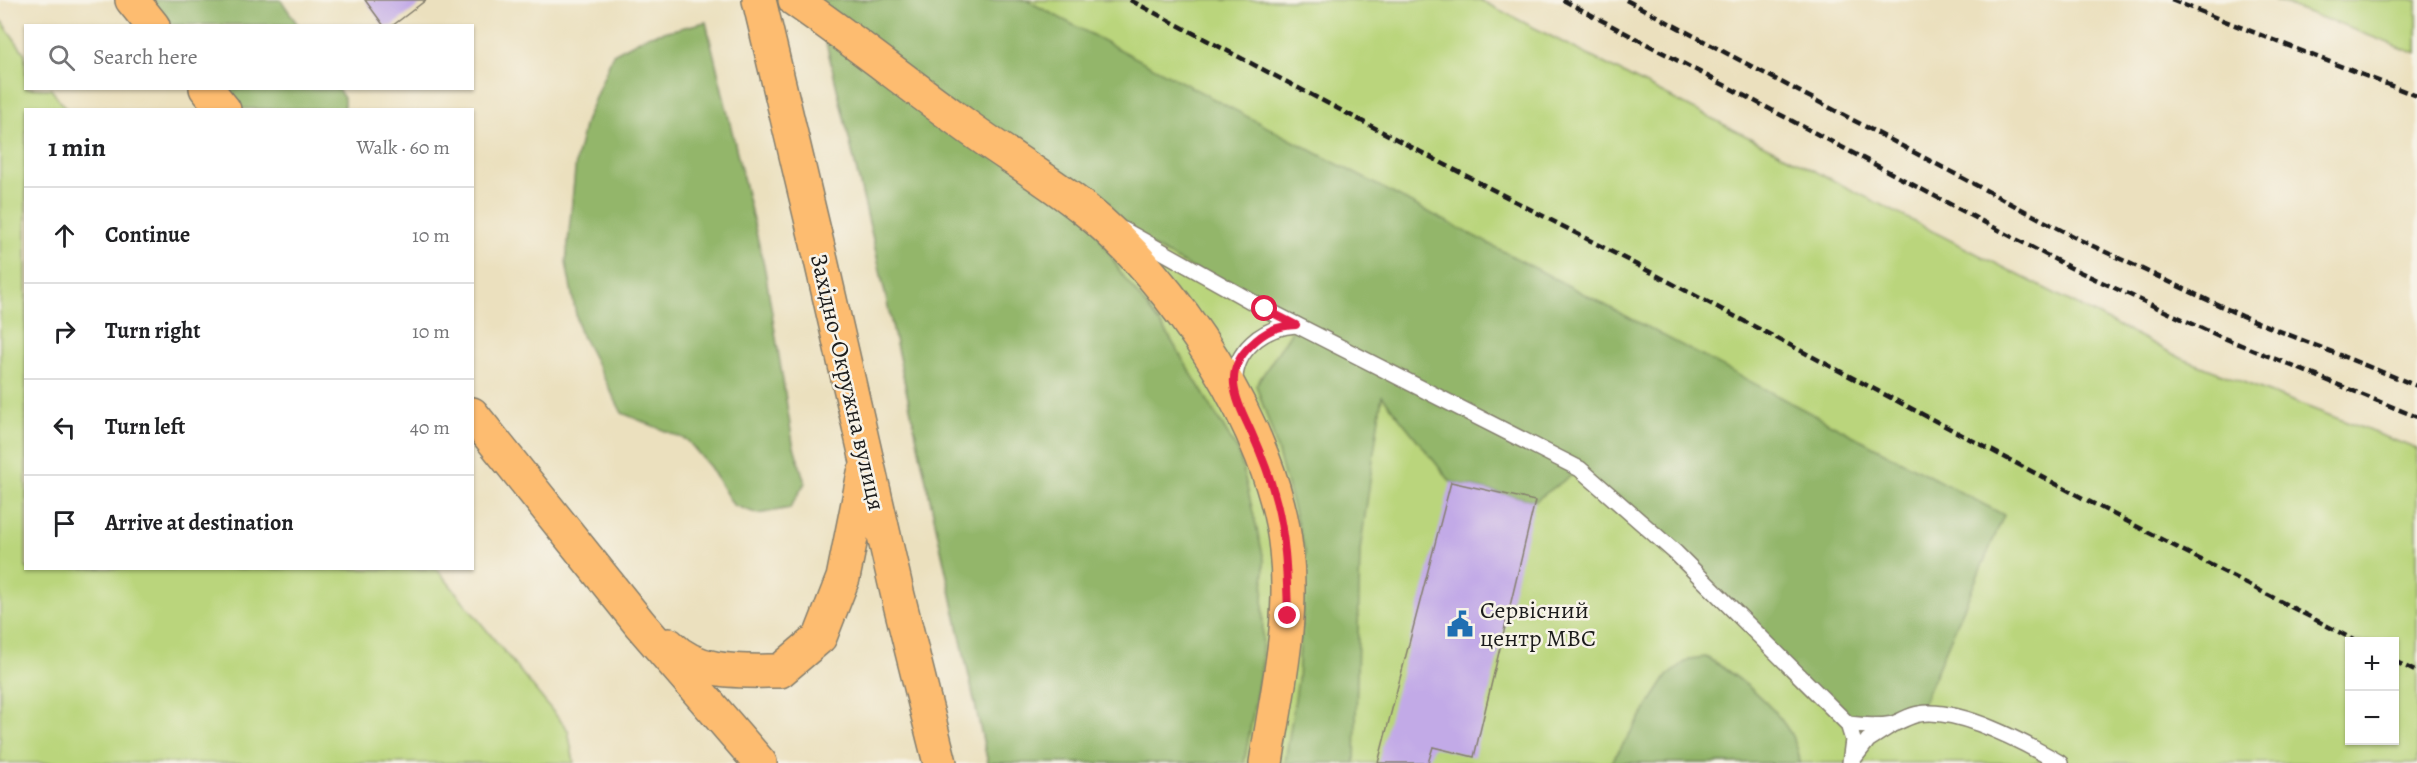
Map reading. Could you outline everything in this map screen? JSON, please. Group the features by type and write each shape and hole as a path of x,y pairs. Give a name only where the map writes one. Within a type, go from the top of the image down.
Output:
{"main road":[{"path":"132,0 151,24"},
{"name":"Західно-Окружна вулиця","path":"759,0 866,462 940,763"},
{"path":"795,0 965,125 1082,207 1133,254 1169,294 1215,361 1253,437 1274,492 1286,548 1288,616 1266,763"},
{"path":"208,90 222,108"},
{"path":"474,416 610,586 760,763"},
{"path":"610,586 676,652 716,670 780,671 820,638 843,578 866,462"}],"lane":[{"path":"1082,207 1296,325 1580,470 1676,553 1848,724 1853,740 1851,763"},
{"path":"1236,402 1234,375 1242,353 1269,330 1296,325"},
{"path":"1848,724 1868,727 1894,723 1918,714 1943,713 2010,735 2060,763"},
{"path":"1851,763 1868,740 1894,723"}],"green space":[{"path":"152,0 281,0 297,24 171,24"},
{"path":"795,0 1026,0 2004,515 1918,714 1848,724 1579,470 1535,501 1451,482 1382,396 1360,551 1355,763 1285,763 1298,680 1305,551 1272,431 1256,385 1296,325 1083,208 1121,273 1167,333 1239,453 1264,559 1262,664 1244,763 988,763 874,243 820,17"},
{"path":"816,0 1480,0 2183,359 2417,449 2417,763 988,763 874,243"},
{"path":"2275,0 2417,0 2417,54"},
{"path":"0,19 24,53 24,90 52,90 65,108 24,108 24,570 438,570 568,730 574,763 0,763"},
{"path":"706,22 765,270 793,443 805,483 790,508 758,514 733,505 710,467 687,440 622,413 579,330 566,263 576,160 585,122 613,54 647,36"},
{"path":"225,90 339,90 344,98 344,108 240,108"},
{"path":"1706,657 1750,688 1778,716 1797,747 1800,763 1611,763 1667,676 1689,659"}],"building":[{"path":"365,0 426,0 395,24 383,24"},
{"name":"Сервісний центр МВС","path":"1451,482 1535,501 1474,757 1433,747 1428,763 1378,763"}],"railway":[{"path":"1130,0 2348,637"},
{"path":"1563,0 2069,267 2219,336 2417,417"},
{"path":"1626,0 2078,239 2242,316 2417,386"},
{"path":"2171,0 2417,96"},
{"path":"2399,663 2417,672"}],"place":[{"name":"Сервісний центр МВС","path":"1460,624"}],"route":[{"path":"1265,309 1296,325 1269,330 1242,353 1234,375 1236,402 1253,437 1274,492 1286,548 1288,616"}]}
